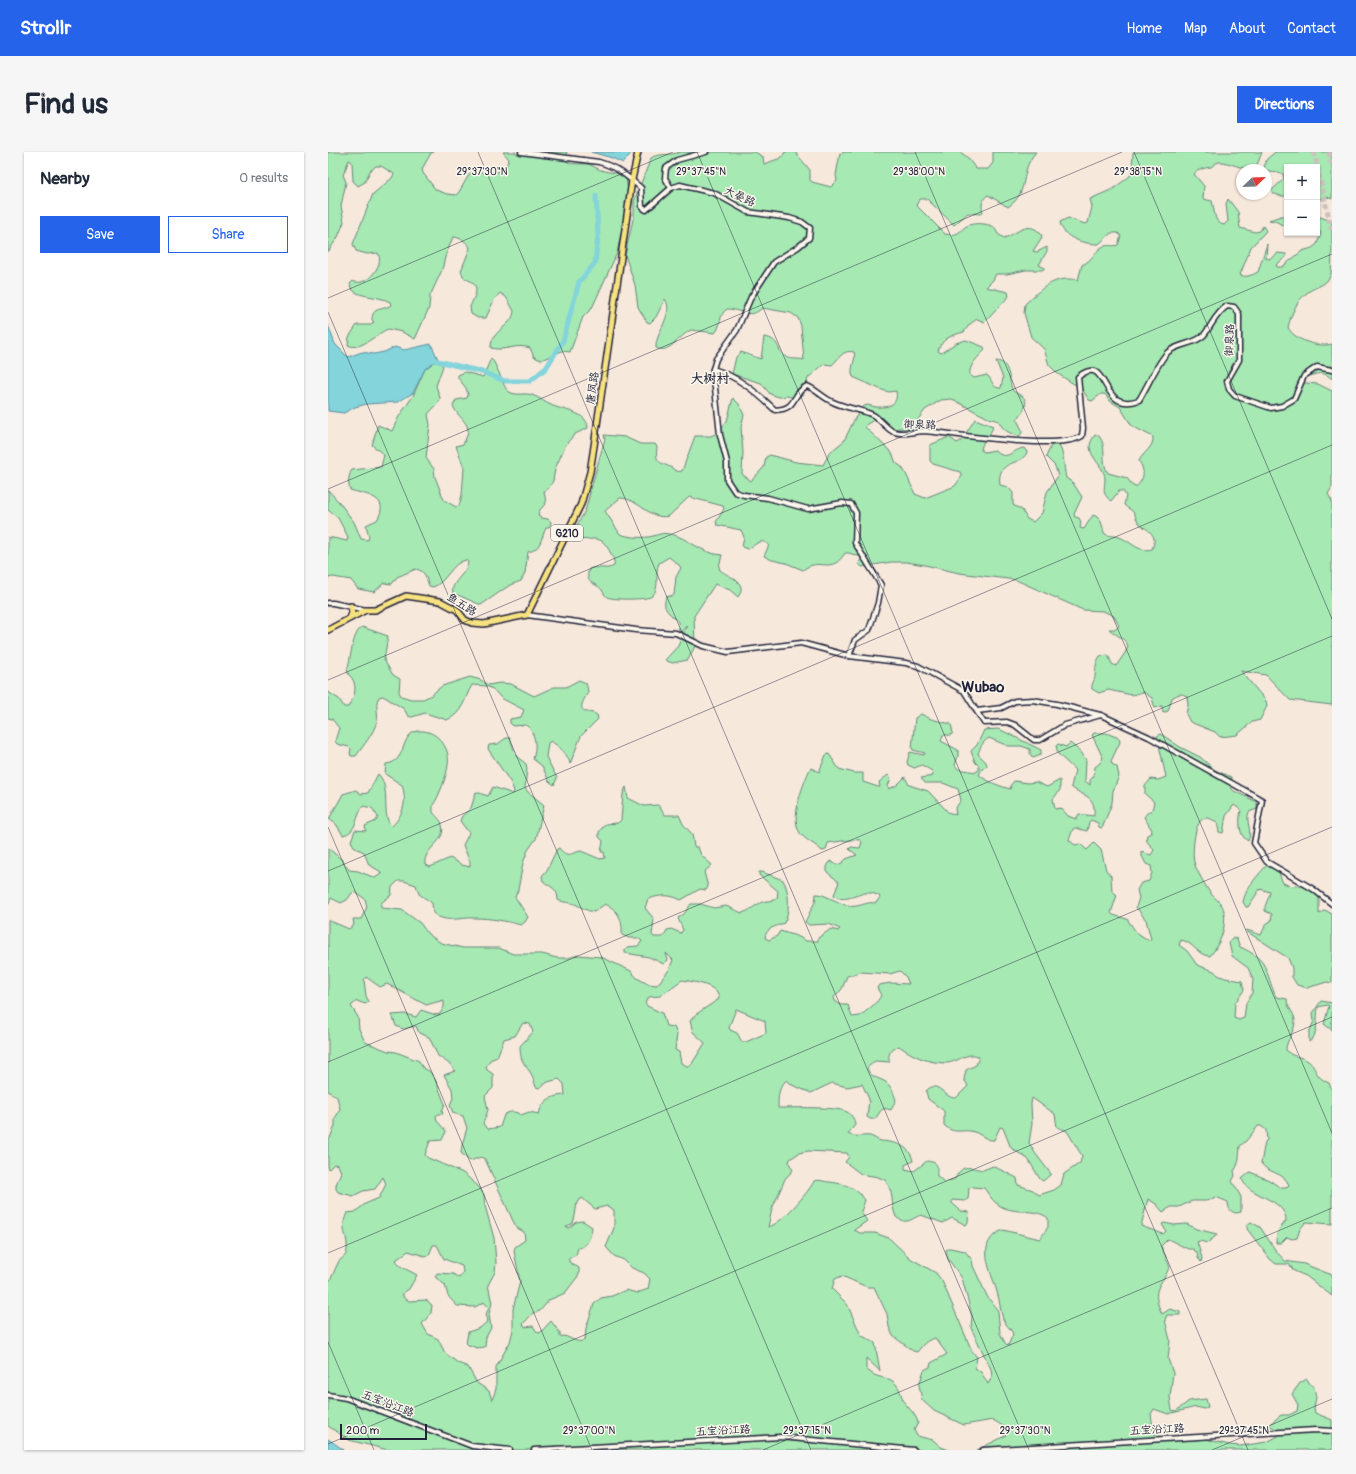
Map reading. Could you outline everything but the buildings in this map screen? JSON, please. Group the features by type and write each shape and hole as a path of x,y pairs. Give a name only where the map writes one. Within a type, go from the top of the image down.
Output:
{"highway":[{"name":"唐凤路","path":"527,615 581,504 588,478 594,446 632,180 638,152"},
{"name":"鱼五路","path":"366,610 375,610 406,596 440,601 457,610 465,620 472,623 484,624 527,615"},
{"path":"350,618 352,613 351,606"},
{"path":"328,630 366,610"}],"street":[{"path":"521,152 599,162 618,169 641,188 642,207 646,210 671,188 665,178 666,168 677,160 706,152"},
{"name":"大晏路","path":"671,188 680,185 714,193 748,212 789,218 802,222 810,228 809,238 798,247 774,262 751,297 738,330 716,359 713,369"},
{"name":"御泉路","path":"713,369 730,374 752,388 775,410 783,410 791,406 799,390 807,386 814,389 832,402 875,416 892,431 924,431 1021,441 1075,440 1082,436 1083,428 1078,377 1085,371 1095,371 1101,375 1110,394 1122,401 1131,403 1139,400 1167,353 1179,345 1196,341 1204,335 1220,310 1227,306 1234,307 1239,314 1239,360 1227,382 1229,388 1235,396 1271,408 1282,406 1294,399 1304,376 1317,367 1332,370"},
{"path":"713,369 720,435 727,462 727,480 735,492 744,495 768,498 808,510 842,504 851,504 856,513 855,543 881,585 878,603 869,630 855,640 849,656"},
{"path":"328,604 351,606 366,610"},
{"path":"527,615 636,630 676,632 703,646 728,652 801,643 849,656 906,663 918,666 964,690 984,723 1007,722 1015,725 1034,740 1040,740 1065,725 1101,715"},
{"path":"977,711 1001,708 1015,701 1032,700 1057,704 1101,715 1149,737 1262,800 1254,843 1267,862 1313,888 1332,904"},
{"name":"五宝沿江路","path":"328,1395 346,1398 472,1446 510,1450"},
{"name":"五宝沿江路","path":"983,1450 1316,1430 1332,1431"},
{"name":"五宝沿江路","path":"534,1450 781,1437 914,1450"}],"green space":[{"path":"328,152 434,152 431,153 422,169 423,173 436,190 447,194 456,195 470,173 495,172 504,170 509,159 503,152 515,152 517,154 527,152 567,152 565,160 567,162 589,164 601,170 616,173 626,178 628,191 627,203 617,253 592,308 583,317 570,352 562,351 541,360 534,357 530,348 520,346 501,349 491,348 494,337 510,321 514,311 506,297 500,293 494,300 486,318 478,318 471,314 470,307 476,287 464,278 461,271 470,248 463,240 453,237 445,257 442,270 430,296 429,308 415,339 402,332 388,329 358,346 348,345 349,337 357,325 371,325 374,322 372,320 372,316 376,311 391,305 390,302 380,298 363,295 354,291 350,284 353,281 363,281 377,269 379,263 378,253 367,254 356,251 353,244 373,194 392,178 394,174 381,166 376,166 370,171 365,182 358,186 353,181 352,162 349,160 343,175 346,182 341,206 344,222 338,237 328,252"},
{"path":"680,152 755,152 763,157 764,164 781,158 785,152 795,152 810,170 810,180 812,182 831,187 837,181 836,175 840,153 842,154 843,152 960,152 967,157 976,169 988,169 993,163 993,152 1036,152 1027,167 1020,194 1008,207 988,195 984,198 982,203 983,212 980,214 968,213 954,225 927,199 920,199 916,205 945,234 949,235 955,234 972,224 994,227 998,234 1004,238 1027,228 1032,228 1041,234 1042,237 1033,251 1037,252 1047,247 1047,251 1039,265 1045,268 1042,270 1026,270 1007,274 996,274 993,280 986,287 1008,292 1009,296 985,322 977,319 970,324 964,332 945,340 938,351 941,353 956,343 966,340 984,347 985,350 972,365 970,375 974,378 987,375 994,386 998,388 1001,388 1003,378 996,361 1001,362 1007,368 1013,391 1022,396 1026,402 1023,412 1017,420 1022,433 1019,436 1010,433 1002,427 999,421 988,418 952,399 941,400 925,410 917,421 919,427 917,430 899,428 892,430 880,420 876,419 867,424 865,427 892,453 896,463 902,467 915,494 925,498 955,486 962,476 960,472 933,464 930,461 930,445 949,437 957,443 961,441 975,419 993,426 983,443 981,450 984,452 995,450 999,454 1003,455 1010,454 1024,448 1027,452 1020,460 1005,467 1000,476 1000,485 1008,487 1013,493 1013,505 1022,510 1027,519 1033,522 1042,513 1047,492 1058,476 1055,466 1046,457 1053,441 1062,452 1066,478 1073,483 1082,497 1074,514 1075,517 1079,518 1081,522 1080,528 1084,529 1093,515 1100,520 1104,533 1119,537 1139,548 1147,550 1152,549 1154,544 1152,534 1139,523 1133,512 1124,505 1126,496 1123,491 1119,491 1111,501 1106,496 1104,491 1104,473 1091,453 1090,447 1091,441 1095,435 1099,436 1102,440 1104,464 1108,473 1127,478 1133,486 1136,487 1141,481 1143,474 1139,461 1152,444 1153,437 1132,426 1120,407 1110,401 1105,394 1101,394 1092,401 1089,400 1082,389 1058,374 1049,365 1044,349 1031,337 1024,313 1025,304 1048,284 1055,281 1069,279 1078,280 1082,265 1089,261 1099,249 1104,246 1118,245 1121,236 1118,233 1111,233 1099,244 1081,242 1065,233 1060,222 1068,218 1085,224 1088,223 1092,207 1090,199 1113,189 1130,176 1132,170 1133,152 1262,152 1257,164 1236,164 1236,166 1219,162 1194,174 1204,186 1203,199 1212,201 1216,219 1220,224 1224,225 1228,221 1226,204 1228,199 1238,212 1240,228 1255,232 1260,231 1263,226 1266,231 1251,247 1240,275 1242,276 1249,276 1258,272 1267,244 1266,258 1269,259 1278,253 1286,254 1286,257 1276,265 1277,267 1282,267 1302,251 1312,248 1317,244 1321,233 1320,217 1332,221 1331,274 1327,281 1308,292 1300,299 1293,312 1288,327 1295,336 1307,342 1320,345 1332,344 1332,379 1322,373 1303,378 1302,381 1305,383 1318,384 1332,391 1332,487 1328,494 1332,501 1332,705 1290,700 1266,675 1241,671 1266,701 1267,706 1260,720 1252,722 1237,735 1220,737 1215,732 1190,722 1186,714 1188,705 1187,697 1183,694 1172,698 1168,711 1163,713 1162,706 1155,708 1152,698 1143,692 1132,695 1108,690 1099,693 1092,689 1095,678 1096,664 1100,656 1108,655 1112,664 1116,666 1128,647 1123,639 1109,629 1116,629 1119,626 1114,616 1103,611 1083,610 1016,580 959,573 906,562 891,562 862,567 859,564 861,557 849,553 845,553 840,560 830,565 809,566 803,570 764,556 769,545 766,543 760,542 747,549 742,547 744,537 741,530 717,525 716,522 724,509 723,506 689,497 669,516 662,517 650,513 633,502 620,498 605,511 620,534 630,537 648,537 664,533 670,534 682,538 714,554 722,555 719,567 720,570 736,580 741,587 741,592 738,597 730,590 715,584 694,616 695,646 688,660 672,663 665,660 678,646 687,625 681,632 679,630 678,622 668,612 665,606 666,597 674,595 676,577 681,568 679,565 669,557 659,563 657,585 652,596 630,599 610,598 605,595 600,587 589,581 588,574 589,569 592,568 608,568 614,566 614,560 602,541 598,539 584,540 575,536 577,525 585,512 605,439 604,435 625,437 640,444 655,444 657,447 657,457 659,462 677,471 682,471 695,436 711,436 717,433 727,421 733,398 739,404 744,415 741,427 743,452 742,474 751,481 764,467 766,457 770,455 796,462 823,465 830,452 844,441 855,418 864,406 888,406 895,401 896,397 896,391 889,392 882,390 853,377 852,370 855,355 854,352 850,351 841,355 832,365 824,364 808,378 804,394 798,400 788,396 779,397 770,394 761,383 732,374 736,357 741,352 761,359 764,337 773,340 787,358 804,360 801,326 798,318 791,313 762,308 749,314 727,309 722,314 719,327 715,333 691,330 670,347 665,349 656,348 658,336 668,310 665,299 656,317 650,323 647,322 638,307 635,285 625,255 634,215 634,201 651,158 654,156"},
{"path":"1275,152 1332,152 1332,199 1325,196 1320,199 1320,164 1284,164 1284,179 1283,174 1272,171 1272,164 1265,164 1266,160"},
{"path":"1284,179 1284,196 1272,193 1273,189"},
{"path":"1284,216 1284,226 1275,221 1269,220"},
{"path":"491,358 504,386 508,391 514,394 532,395 551,405 574,412 587,422 588,428 575,434 566,444 555,469 553,481 548,489 544,491 546,503 539,511 538,516 548,519 551,522 550,526 546,528 536,549 528,552 525,573 521,581 510,585 481,605 453,593 454,585 467,566 468,562 466,560 457,564 438,585 433,587 429,586 424,573 416,569 397,577 392,584 384,583 374,592 358,589 351,580 333,577 328,578 328,537 347,541 348,537 338,518 328,510 328,490 354,522 361,539 368,540 369,537 366,525 377,520 381,512 381,506 375,498 350,490 350,474 352,470 381,467 384,455 372,445 378,425 392,431 398,418 413,396 425,369 438,359 443,366 436,386 440,398 439,402 428,414 430,425 426,458 434,469 435,477 444,500 456,507 459,506 462,495 464,468 456,446 463,444 467,437 468,431 466,423 453,406 456,400 467,398 468,395 466,388 458,378 458,375 465,372 483,377"},
{"path":"362,627 388,636 384,660 393,675 400,679 399,692 401,696 411,699 423,699 430,696 442,686 470,677 481,680 488,685 500,683 511,684 534,696 554,687 566,687 579,680 586,683 588,691 582,708 587,712 596,714 598,719 581,736 570,764 568,757 560,748 551,741 548,743 546,757 557,778 554,785 549,781 542,766 533,759 535,740 532,732 526,725 513,726 510,723 510,719 521,717 524,710 501,698 493,689 486,686 472,685 460,710 457,714 447,720 425,713 412,717 408,716 404,709 383,696 379,697 377,703 377,721 373,730 356,756 351,756 351,749 349,747 337,744 335,741 339,728 332,719 328,718 328,692 339,699 344,707 348,707 352,700 355,685 347,670 354,640"},
{"path":"921,714 931,719 951,724 953,733 951,735 943,735 941,741 958,750 955,765 958,769 976,772 979,770 979,766 975,762 971,751 977,745 984,730 998,729 1041,750 1041,755 1033,758 1030,754 1030,749 1021,746 1008,746 989,738 983,743 978,754 986,762 987,766 982,769 979,775 994,784 1011,789 1010,786 1014,781 1028,783 1036,782 1047,787 1060,780 1060,790 1053,799 1055,809 1061,808 1068,816 1076,819 1079,814 1094,816 1093,804 1088,797 1071,787 1075,770 1058,754 1056,746 1058,744 1066,747 1070,743 1081,752 1086,760 1085,781 1090,785 1090,780 1094,776 1095,767 1103,758 1092,735 1094,733 1106,733 1119,738 1120,742 1111,761 1112,764 1117,767 1119,776 1113,791 1112,803 1103,826 1102,828 1099,827 1098,823 1091,820 1087,831 1075,828 1073,829 1069,840 1075,845 1080,844 1087,850 1094,843 1101,850 1106,870 1111,876 1112,891 1117,895 1111,913 1127,919 1136,932 1148,940 1151,939 1146,920 1136,907 1139,898 1137,890 1141,883 1149,881 1152,873 1151,866 1146,864 1141,852 1151,855 1154,850 1146,840 1147,835 1151,833 1152,830 1144,817 1152,810 1154,802 1145,794 1145,786 1151,779 1158,780 1166,777 1157,736 1161,734 1180,747 1200,757 1215,770 1231,777 1233,782 1231,788 1234,791 1257,802 1257,809 1249,812 1248,815 1250,834 1248,841 1242,835 1241,831 1241,810 1234,805 1226,816 1223,833 1219,832 1217,822 1212,819 1205,818 1199,823 1194,842 1194,862 1199,874 1211,894 1223,908 1225,917 1224,929 1220,941 1210,956 1202,954 1185,941 1181,940 1179,945 1187,951 1197,965 1214,971 1218,975 1225,978 1242,981 1244,990 1235,1003 1234,1018 1239,1020 1244,1018 1246,1003 1252,993 1253,979 1248,968 1232,956 1229,943 1232,938 1237,939 1240,947 1257,956 1261,961 1265,967 1276,997 1287,999 1288,1005 1294,1015 1295,1025 1287,1043 1286,1050 1291,1054 1311,1063 1318,1075 1329,1083 1332,1091 1332,1224 1306,1222 1300,1229 1297,1238 1292,1239 1287,1237 1281,1243 1276,1243 1278,1231 1286,1221 1284,1213 1274,1202 1251,1190 1242,1179 1250,1172 1269,1180 1281,1188 1286,1188 1289,1185 1283,1177 1267,1169 1261,1163 1265,1142 1267,1140 1266,1130 1261,1126 1258,1126 1240,1146 1238,1162 1234,1171 1235,1176 1232,1181 1241,1197 1241,1212 1233,1212 1228,1205 1228,1202 1216,1197 1206,1201 1192,1201 1179,1207 1171,1207 1163,1212 1156,1204 1148,1199 1141,1226 1163,1234 1166,1231 1162,1224 1164,1223 1174,1225 1187,1224 1196,1229 1217,1234 1207,1243 1200,1241 1197,1242 1202,1258 1201,1262 1197,1253 1193,1249 1188,1249 1168,1239 1161,1246 1170,1267 1158,1287 1158,1304 1162,1314 1170,1309 1180,1312 1180,1315 1167,1315 1165,1320 1170,1340 1168,1359 1173,1373 1170,1397 1172,1410 1176,1411 1189,1401 1206,1399 1208,1407 1204,1409 1196,1407 1168,1414 1154,1409 1151,1414 1153,1427 1151,1432 1163,1438 1178,1436 1194,1440 1206,1439 1229,1445 1240,1446 1267,1442 1280,1435 1278,1430 1270,1426 1271,1423 1281,1415 1289,1415 1297,1411 1298,1405 1292,1394 1300,1383 1307,1379 1314,1387 1316,1397 1314,1408 1315,1413 1332,1420 1332,1450 977,1450 1005,1436 1006,1433 1003,1426 993,1420 964,1425 934,1411 922,1400 919,1385 924,1370 930,1367 931,1363 947,1354 935,1338 927,1341 917,1352 913,1351 893,1336 889,1327 887,1314 874,1287 867,1287 842,1276 835,1279 832,1289 847,1304 861,1335 875,1343 880,1371 866,1358 866,1369 878,1377 891,1380 896,1384 904,1402 917,1420 918,1423 914,1430 917,1436 933,1440 941,1447 949,1450 388,1450 349,1440 328,1426 328,1283 338,1263 347,1252 344,1224 347,1213 355,1212 365,1204 379,1198 386,1184 383,1177 375,1189 363,1191 353,1196 338,1192 336,1185 341,1172 338,1165 334,1164 329,1169 328,1167 328,1143 335,1126 335,1119 340,1109 337,1097 328,1091 328,920 349,929 354,925 353,919 361,919 367,907 365,899 355,892 352,893 347,900 341,903 331,898 328,905 328,848 342,860 349,870 358,871 375,878 381,874 380,871 369,865 364,852 355,848 351,841 355,830 366,831 365,826 376,821 378,817 372,808 363,806 354,827 348,834 343,835 336,824 329,819 343,794 356,790 361,794 368,793 378,774 384,786 387,816 392,826 402,812 404,796 402,785 385,774 386,764 393,762 398,758 405,742 412,733 425,731 431,733 441,740 445,746 448,758 444,780 438,797 433,805 433,812 441,821 443,831 438,841 425,858 425,864 430,867 450,858 462,865 470,867 470,862 463,845 469,833 460,821 462,816 471,808 476,792 488,796 493,787 513,794 514,791 511,783 488,749 489,745 498,744 506,738 510,738 516,756 526,764 525,788 544,805 536,839 528,850 523,863 518,890 515,897 528,917 525,922 521,925 486,919 443,918 433,913 432,903 419,894 416,885 404,881 398,881 392,887 391,895 381,903 381,908 402,910 420,923 428,934 441,943 463,948 499,948 513,954 542,954 557,958 568,958 578,955 601,957 631,971 637,978 648,984 657,985 669,970 673,960 666,953 668,960 664,964 649,957 625,953 627,947 638,946 642,941 638,938 629,938 622,935 621,921 614,909 605,904 594,912 586,910 575,904 560,901 558,900 555,890 543,881 542,876 547,870 557,849 559,848 567,854 581,851 600,859 605,858 604,852 601,852 603,841 599,837 599,832 605,824 618,823 621,820 623,794 626,787 628,798 644,806 658,805 665,815 679,815 683,824 692,834 694,847 698,847 701,855 712,865 704,872 708,887 706,890 700,889 681,900 665,896 648,899 645,908 654,919 652,935 654,937 663,937 667,930 671,929 681,933 683,930 678,918 684,914 691,904 700,904 714,908 726,906 742,913 762,902 777,898 778,891 759,875 759,872 762,872 783,880 788,896 788,908 784,923 769,929 765,938 769,940 777,936 780,931 797,936 806,941 818,941 818,938 831,929 838,931 840,929 829,924 809,925 805,922 815,902 816,894 823,895 849,906 876,903 880,897 878,895 868,893 845,898 834,895 839,882 827,872 827,867 830,861 837,865 846,859 857,855 849,849 851,847 860,848 862,842 860,840 828,843 826,850 822,851 800,833 796,820 798,803 803,785 811,768 819,772 826,755 829,754 839,769 854,773 863,773 863,782 878,787 880,787 879,782 888,775 891,778 888,786 889,789 897,785 905,777 909,785 928,791 948,812 956,815 955,809 961,800 958,789 943,783 925,783 921,778 933,776 932,771 922,765 914,768 908,765 907,762 910,752 924,755 925,753 913,750 912,748 915,718","holes":["900,971 906,977 909,984 891,983 879,985 877,988 881,995 878,1001 860,1016 852,1017 848,1005 841,1005 835,1001 834,997 842,989 847,976 861,972 890,974","366,977 380,987 387,984 426,1005 444,1000 444,1007 440,1014 436,1015 421,1010 416,1017 405,1014 392,1015 396,1026 403,1029 416,1026 419,1033 429,1037 438,1056 451,1065 455,1071 444,1075 452,1089 453,1098 450,1105 453,1113 463,1116 467,1128 461,1153 470,1161 481,1157 485,1159 513,1221 517,1228 524,1232 525,1240 515,1247 514,1251 520,1281 513,1309 513,1330 510,1342 496,1367 496,1389 492,1400 489,1391 477,1383 468,1367 458,1363 445,1353 438,1339 428,1334 422,1324 431,1313 432,1305 426,1300 409,1301 403,1297 403,1293 409,1289 417,1275 400,1266 396,1260 408,1251 425,1256 429,1255 433,1245 437,1245 444,1259 462,1266 463,1272 459,1278 453,1274 437,1273 435,1277 445,1285 448,1296 457,1306 475,1307 484,1302 489,1308 486,1314 488,1321 480,1328 468,1332 466,1344 477,1348 485,1347 486,1337 491,1328 489,1314 492,1303 488,1285 495,1272 496,1262 494,1238 485,1206 484,1195 478,1186 463,1173 428,1158 425,1155 430,1141 442,1140 446,1131 437,1121 436,1116 438,1114 443,1114 442,1111 445,1104 435,1079 429,1071 423,1068 419,1061 365,1042 359,1029 358,1017 351,1006 357,1001 365,1004 369,1002 366,996 364,980","682,980 710,987 718,994 719,999 695,1015 690,1021 693,1032 705,1043 691,1065 687,1066 681,1063 679,1052 675,1050 677,1034 674,1027 666,1026 662,1013 647,1006 645,1003 649,997 660,996","736,1009 765,1021 766,1033 746,1042 742,1042 737,1033 730,1030 729,1027","523,1023 530,1024 533,1032 520,1046 522,1060 533,1077 536,1087 539,1088 548,1082 559,1079 564,1084 565,1095 556,1096 549,1099 543,1105 539,1114 529,1112 521,1115 515,1112 510,1112 504,1115 500,1127 488,1129 483,1124 488,1110 485,1096 493,1088 493,1074 487,1070 486,1067 490,1060 497,1057 504,1039 515,1036","899,1046 921,1058 939,1063 946,1063 971,1055 979,1057 976,1065 966,1070 964,1079 968,1086 956,1098 948,1096 938,1088 934,1087 926,1091 928,1099 944,1111 944,1125 948,1128 955,1131 974,1132 991,1140 994,1140 1000,1127 1003,1128 1011,1148 1028,1159 1040,1179 1043,1181 1051,1174 1029,1143 1032,1124 1032,1098 1055,1114 1057,1127 1067,1131 1082,1156 1080,1163 1064,1174 1061,1185 1054,1190 1039,1195 1033,1190 1018,1185 1017,1178 993,1166 983,1170 966,1168 960,1171 955,1179 944,1182 937,1176 937,1166 934,1163 927,1161 914,1171 905,1169 905,1165 913,1161 909,1151 901,1145 881,1141 870,1136 856,1136 848,1134 855,1125 853,1118 847,1112 824,1108 778,1108 778,1096 780,1089 787,1080 792,1085 811,1093 832,1083 847,1087 862,1084 869,1099 867,1117 870,1119 875,1119 883,1109 891,1110 896,1100 889,1085 873,1076 867,1068 875,1061 890,1062 889,1054","808,1151 847,1153 849,1157 845,1162 861,1174 878,1177 885,1180 890,1190 896,1217 903,1221 921,1215 943,1223 952,1218 966,1225 968,1222 969,1212 961,1211 952,1203 952,1200 965,1201 968,1199 969,1188 973,1187 984,1188 991,1198 1002,1207 1016,1211 1036,1213 1048,1218 1048,1227 1040,1239 1003,1230 994,1235 989,1242 987,1249 989,1266 998,1295 1003,1319 1013,1334 1008,1346 1000,1333 998,1311 987,1296 973,1266 972,1260 965,1251 950,1248 946,1250 948,1259 962,1278 972,1316 971,1328 991,1369 992,1377 988,1384 981,1372 975,1368 977,1357 972,1351 942,1281 936,1273 910,1258 889,1238 875,1233 860,1233 854,1230 867,1221 861,1212 865,1200 854,1189 841,1184 816,1180 786,1215 768,1227 772,1209 785,1179 793,1170 789,1163 790,1159 799,1153","582,1198 595,1209 607,1206 614,1210 614,1228 606,1247 614,1256 624,1260 632,1268 644,1273 650,1279 648,1289 637,1293 626,1290 612,1296 601,1298 594,1304 586,1328 585,1340 582,1341 564,1336 560,1337 560,1333 551,1321 540,1333 537,1332 533,1326 525,1327 523,1324 533,1313 540,1311 549,1300 565,1293 579,1275 579,1268 569,1262 569,1258 576,1255 578,1248 587,1243 592,1227 583,1221 576,1222 569,1228 566,1227 573,1223 577,1202"]},
{"path":"1271,864 1279,867 1280,876 1283,883 1292,886 1310,887 1319,890 1319,914 1325,910 1332,914 1332,983 1327,982 1307,988 1297,985 1292,977 1292,968 1288,958 1246,931 1247,930 1261,935 1266,924 1271,921 1272,914 1265,911 1270,892 1260,889 1248,907 1246,907 1243,902 1247,890 1251,884 1264,868"},
{"path":"1321,1001 1332,1003 1332,1030 1324,1024 1329,1006 1318,1007 1316,1031 1309,1042 1309,1033 1314,1021 1313,1013"},
{"path":"1251,1222 1260,1227 1276,1251 1285,1261 1304,1264 1332,1275 1332,1296 1306,1276 1294,1271 1289,1264 1276,1264 1270,1259 1247,1229 1247,1225"}],"water":[{"path":"591,152 632,152 623,163"},
{"path":"328,325 335,344 348,357 362,352 374,354 384,352 395,347 404,350 431,344 438,359 425,369 413,393 398,402 367,404 355,407 344,413 328,411"},
{"path":"328,1439 344,1450 328,1450"}],"waterway":[{"path":"430,359 482,372 505,381 530,381 546,368 563,341 579,282 595,263 598,236 596,196"}],"tunnel":[{"path":"1314,152 1332,232"},
{"path":"1329,152 1332,168"}],"district":[{"name":"大树村","path":"710,378"},
{"name":"Wubao","path":"983,687"}]}
